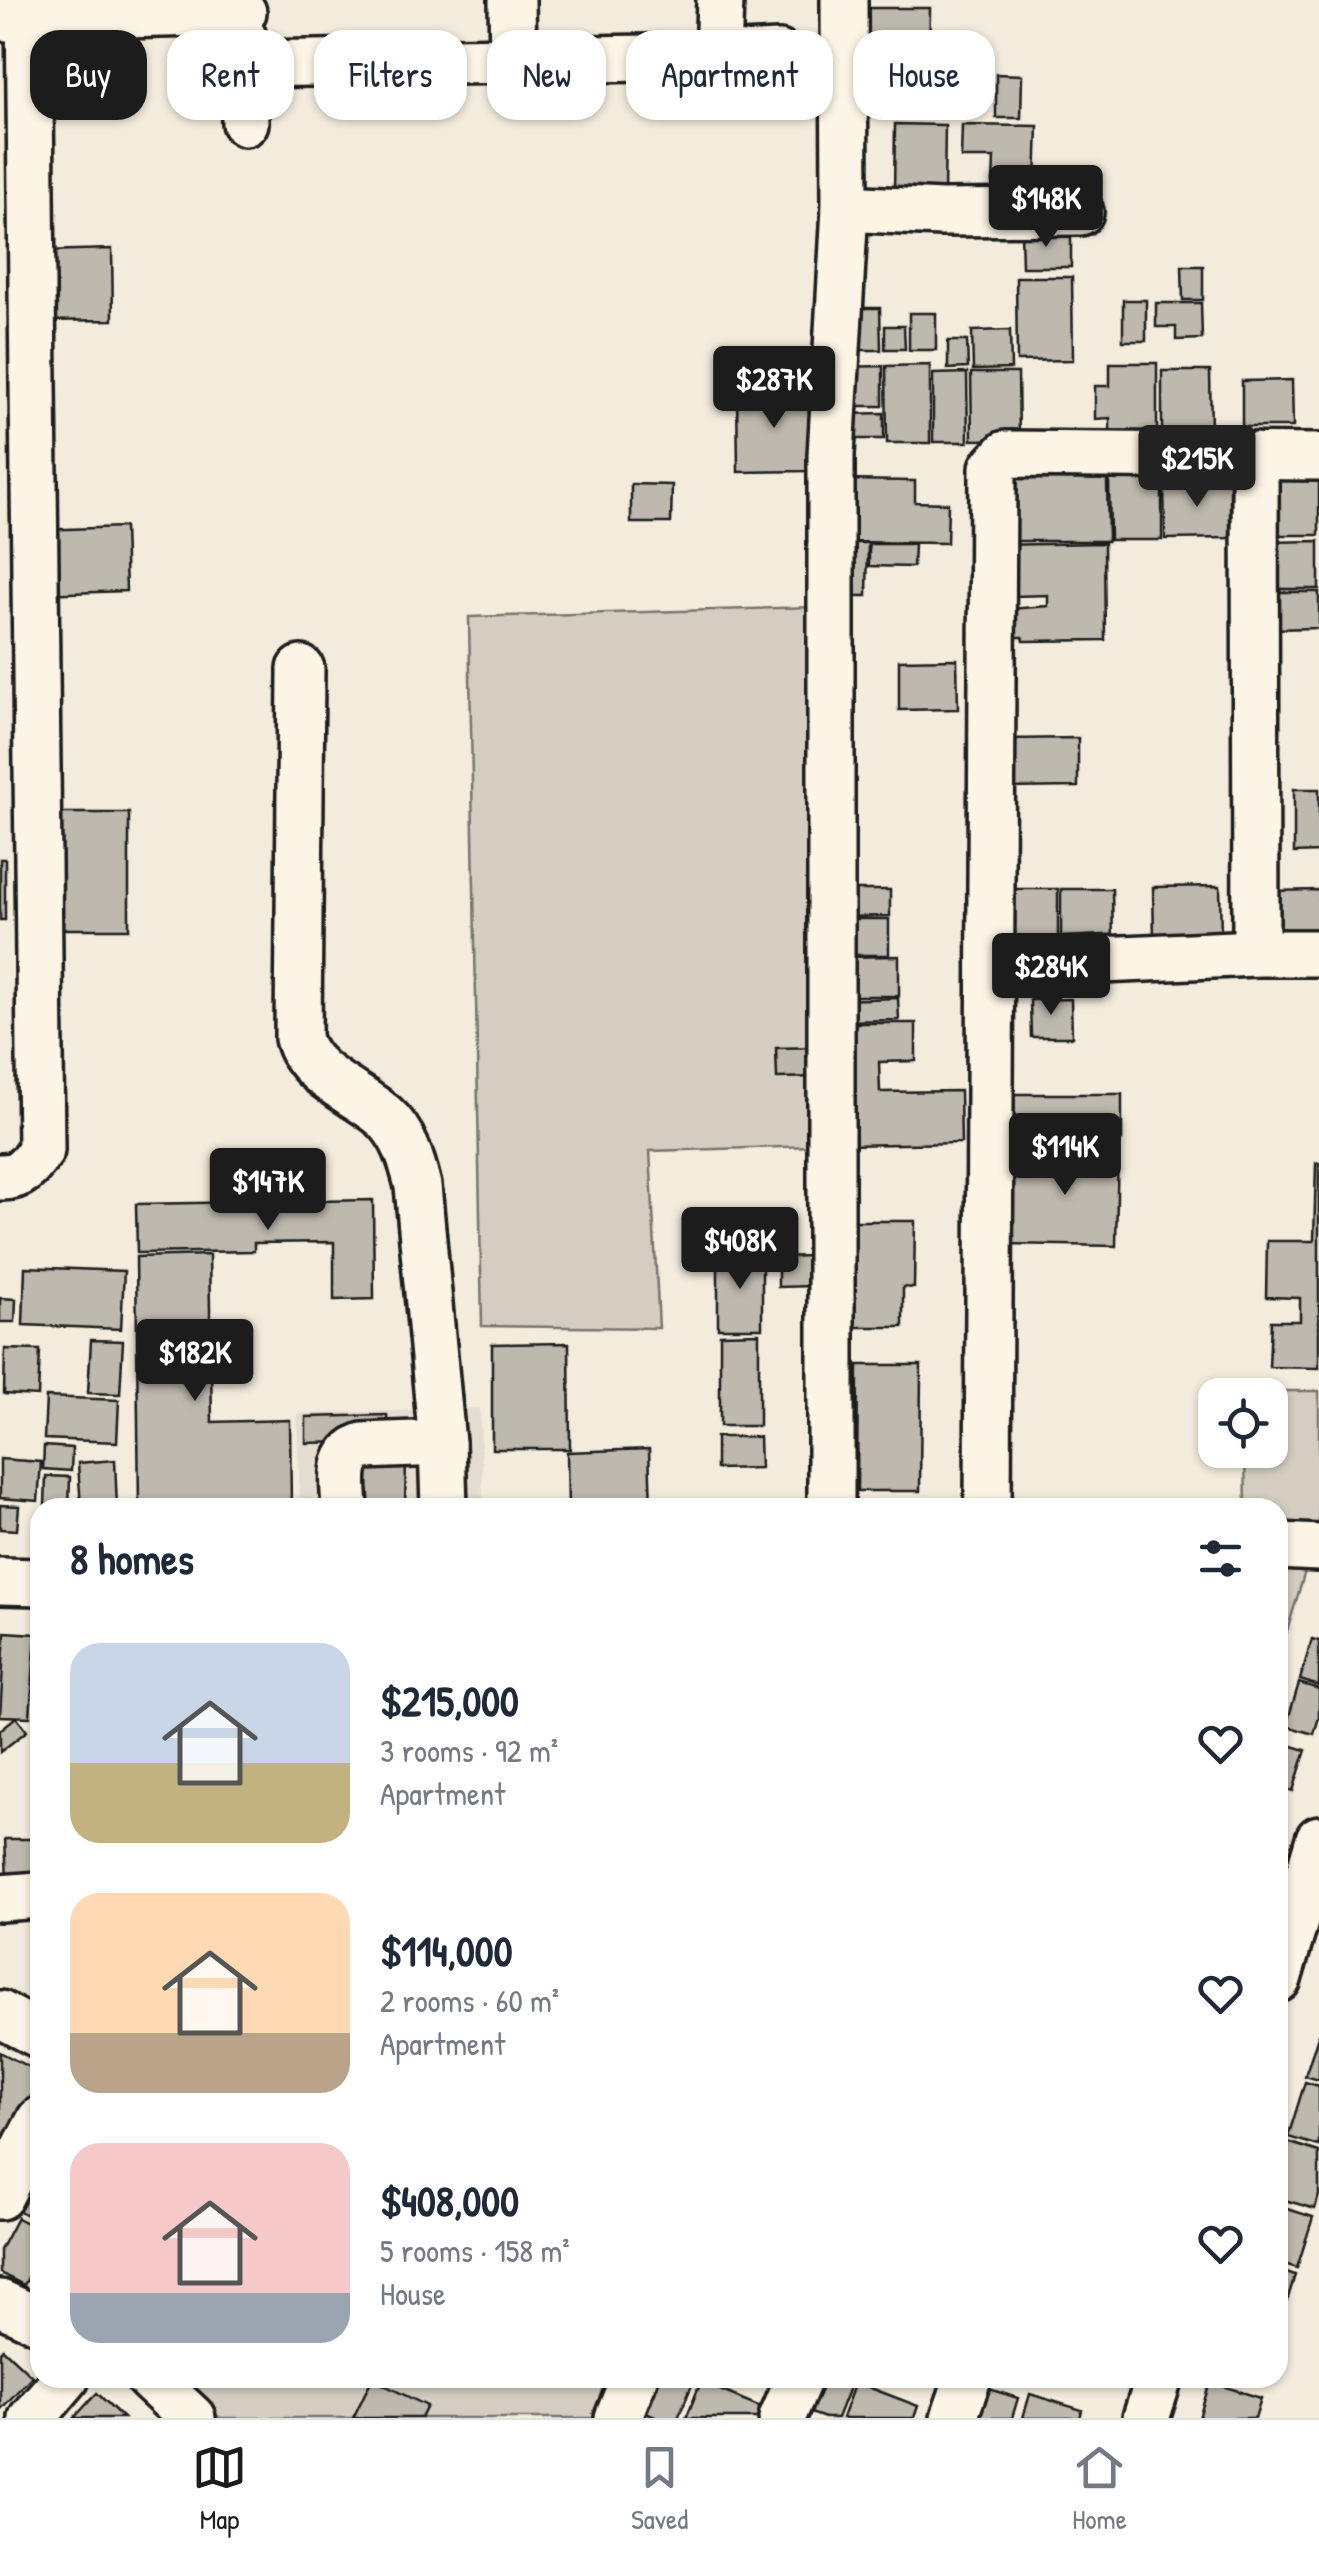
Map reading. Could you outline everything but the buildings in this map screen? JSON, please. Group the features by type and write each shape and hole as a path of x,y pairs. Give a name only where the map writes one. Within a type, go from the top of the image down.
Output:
{"street":[{"path":"512,0 512,30"},
{"path":"719,30 720,0"},
{"path":"831,1498 831,454 845,208 844,0"},
{"path":"0,1177 12,1177 30,1167 41,1150 20,12 242,6"},
{"path":"294,63 487,61"},
{"path":"845,208 941,214 1080,212"},
{"path":"988,1498 993,468 1006,454 1319,457"},
{"path":"1255,456 1256,952"},
{"path":"301,668 298,1038 308,1060 387,1118 409,1152 418,1186 444,1498"},
{"path":"990,965 1256,952 1319,953"},
{"path":"345,1498 345,1462 354,1450 362,1446 442,1443"},
{"path":"1288,1546 1319,1548"},
{"path":"0,1582 30,1582"},
{"path":"1288,1945 1319,1839"},
{"path":"0,1898 30,1896"},
{"path":"0,2014 30,2029"},
{"path":"0,2196 30,2139"},
{"path":"0,2303 30,2316"},
{"path":"32,2418 58,2388"},
{"path":"160,2388 192,2418"},
{"path":"618,2418 630,2388"},
{"path":"782,2418 795,2388"},
{"path":"954,2418 964,2388"}],"shaded area":[{"path":"814,607 813,1146 650,1151 659,1328 482,1326 469,617"},
{"path":"1288,1391 1319,1391 1319,1532 1288,1529 1288,1498 1246,1498 1245,1468 1288,1468"},
{"path":"480,1408 483,1498 300,1498 297,1414"},
{"path":"1309,1558 1288,1628 1288,1559"},
{"path":"186,2388 615,2388 603,2418 220,2418"}]}
